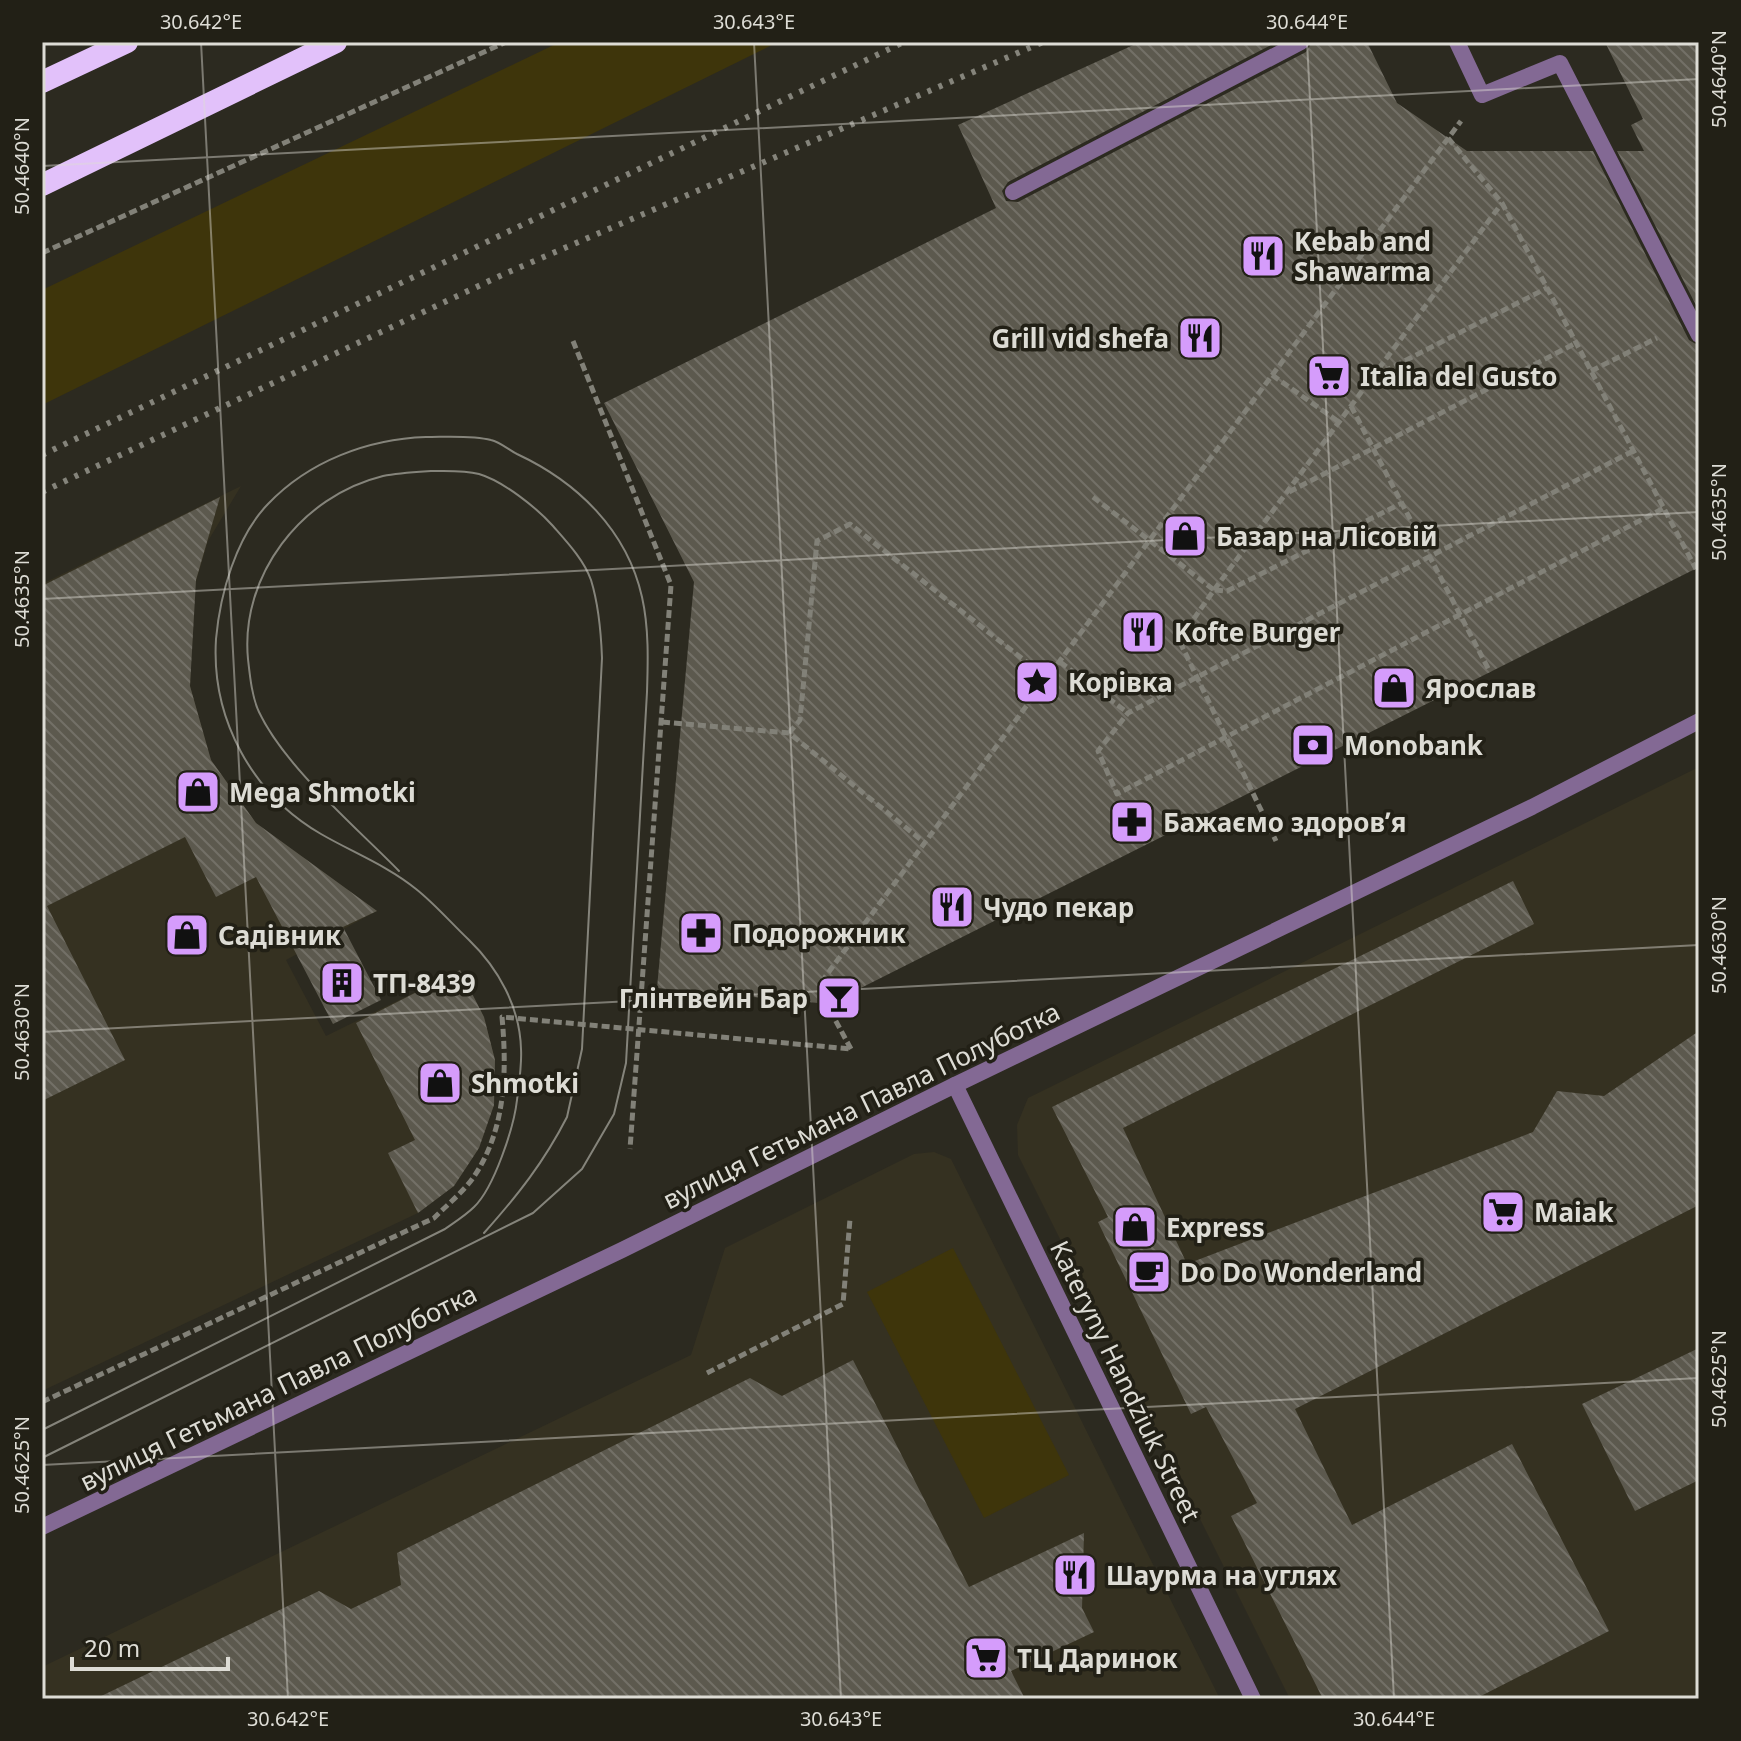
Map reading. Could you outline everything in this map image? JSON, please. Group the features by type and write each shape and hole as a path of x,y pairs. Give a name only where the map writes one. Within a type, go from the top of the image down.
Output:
{"highway":[{"path":"42,82 127,42"},
{"path":"42,185 336,42"}],"street":[{"path":"1013,192 1301,42"},
{"path":"1457,42 1482,95 1560,63 1699,335"},
{"name":"вулиця Гетьмана Павла Полуботка","path":"42,1527 622,1250 955,1085 1532,807 1699,721"},
{"name":"Kateryny Handziuk Street","path":"955,1085 1253,1699"}],"path":[{"path":"42,253 506,42"},
{"path":"42,1402 434,1218 473,1178 493,1140 506,1064 502,1017 851,1049 826,1003 825,977 1448,138 1502,203 1696,569"},
{"path":"1276,841 1179,640 1502,203"},
{"path":"1372,378 1547,288"},
{"path":"1591,371 1657,338"},
{"path":"573,341 671,585 630,1149"},
{"path":"1287,493 1576,343"},
{"path":"1272,375 1339,422"},
{"path":"1351,406 1490,672"},
{"path":"1633,451 1128,713 1098,751 1117,794 1664,508"},
{"path":"1093,497 1214,590 1227,591 1402,503"},
{"path":"789,733 800,720 817,541 850,524 1047,678"},
{"path":"1060,662 1128,713"},
{"path":"662,722 789,733 925,843"},
{"path":"707,1373 843,1304 850,1219"}],"shaded area":[{"path":"560,42 778,42 42,405 42,290"},
{"name":"Садівник","path":"241,486 208,541 195,585 190,686 211,760 256,823 377,911 286,960 326,1036 460,970 484,1017 495,1060 494,1105 479,1148 454,1186 418,1213 42,1391 42,584"},
{"path":"1699,767 1699,1699 1290,1699 1018,1155 1017,1125 1028,1098"},
{"path":"934,1152 951,1159 1220,1699 42,1699 42,1667 691,1355 725,1248 914,1154"},
{"path":"953,1248 1069,1475 984,1518 867,1292"}],"building":[{"name":"Базар на Лісовій","path":"1140,42 1277,42 1008,182 1002,191 1006,201 1018,202 1306,52 1312,42 1367,42 1397,103 1467,151 1593,151 1689,340 1699,346 1699,567 829,1004 657,988 694,582 604,403 996,208 958,125"},
{"path":"1605,42 1699,42 1699,311 1617,151 1644,151 1631,125 1643,119"},
{"path":"220,497 196,580 190,686 211,760 256,823 377,911 343,927 381,1000 333,1024 256,877 216,897 185,837 47,906 125,1060 42,1101 42,586"},
{"path":"1513,881 1534,924 1123,1128 1187,1264 1533,1132 1557,1091 1604,1096 1699,1031 1699,1205 1295,1409 1352,1525 1512,1444 1609,1631 1475,1699 1323,1699 1231,1516 1257,1503 1206,1407 1191,1414 1098,1222 1108,1217 1052,1107"},
{"name":"Shmotki","path":"460,970 484,1017 495,1060 494,1105 479,1148 454,1186 418,1213 388,1153 415,1140 356,1023"},
{"path":"1699,1348 1699,1480 1635,1511 1582,1404"},
{"path":"853,1360 969,1587 1084,1533 1082,1608 1094,1632 1011,1671 1025,1699 95,1699 319,1591 351,1609 401,1585 397,1553 750,1378 782,1396"}],"tram line":[{"path":"42,1430 445,1229 474,1207 496,1172 515,1112 521,1061 517,1018 506,989 480,951 423,895 394,873 296,817 256,776 241,752 221,698 216,669 216,639 226,585 247,533 268,504 302,476 341,455 383,442 426,437 484,438 498,442 560,479 596,511 625,550 642,597 648,644 647,692 626,1063 614,1114 582,1169 533,1213 42,1458"},
{"path":"399,871 303,775 271,733 253,693 248,628 254,598 266,570 282,544 302,521 326,501 353,486 383,476 431,471 473,473 498,483 529,503 580,558 596,599 602,658 582,1049 567,1117 530,1178 484,1233"}],"railway":[{"path":"42,455 904,42"},
{"path":"42,492 504,274 1043,42"}],"place":[{"name":"Kebab and Shawarma","path":"1263,256"},
{"name":"Grill vid shefa","path":"1200,338"},
{"name":"Italia del Gusto","path":"1329,376"},
{"name":"Базар на Лісовій","path":"1185,536"},
{"name":"Kofte Burger","path":"1143,632"},
{"name":"Корівка","path":"1037,682"},
{"name":"Ярослав","path":"1394,688"},
{"name":"Monobank","path":"1313,745"},
{"name":"Mega Shmotki","path":"198,792"},
{"name":"Бажаємо здоровʼя","path":"1132,822"},
{"name":"Чудо пекар","path":"952,907"},
{"name":"Подорожник","path":"701,933"},
{"name":"Садівник","path":"187,935"},
{"name":"ТП-8439","path":"342,983"},
{"name":"Глінтвейн Бар","path":"839,998"},
{"name":"Shmotki","path":"440,1083"},
{"name":"Maiak","path":"1503,1212"},
{"name":"Express","path":"1135,1227"},
{"name":"Do Do Wonderland","path":"1149,1272"},
{"name":"Шаурма на углях","path":"1075,1575"},
{"name":"ТЦ Даринок","path":"986,1658"}]}
